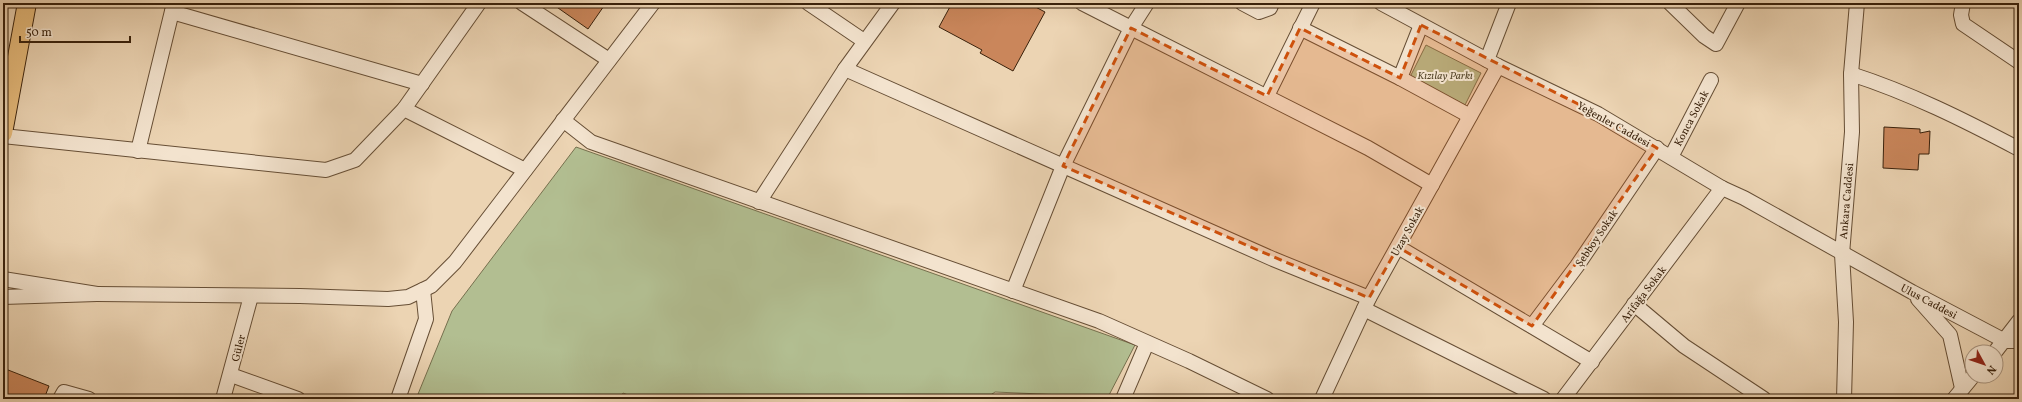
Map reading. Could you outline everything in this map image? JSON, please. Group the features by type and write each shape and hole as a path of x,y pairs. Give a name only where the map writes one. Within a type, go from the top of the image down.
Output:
{"main road":[{"path":"3,133 27,3"}],"street":[{"path":"3,136 326,170 355,160 404,109 479,3"},
{"path":"522,3 609,60"},
{"path":"3,298 97,294 408,297 431,286 455,262 653,3"},
{"path":"808,3 864,41"},
{"path":"759,202 844,69 893,3"},
{"path":"1082,3 1368,148 1432,185"},
{"path":"1013,291 1063,166 1131,28 1147,3"},
{"path":"1242,3 1259,12 1270,8 1272,3"},
{"path":"1267,96 1313,3"},
{"name":"Yeğenler Caddesi","path":"1381,3 1493,63 1598,114 1722,188 1744,198 1842,254"},
{"name":"Uzay Sokak","path":"1322,399 1366,303 1470,116 1493,63 1509,3"},
{"path":"1670,3 1704,36 1716,44 1738,3"},
{"name":"Ankara Caddesi","path":"1844,399 1846,322 1842,254 1852,132 1851,74 1857,3"},
{"path":"1963,3 1961,15 1964,24 2019,62"},
{"path":"138,151 173,7 422,84"},
{"path":"1400,78 1421,25"},
{"path":"1300,28 1400,78 1470,116"},
{"path":"844,69 1273,259 1366,303 1544,399"},
{"path":"1851,74 1889,87 1948,112 2019,149"},
{"name":"Konca Sokak","path":"1671,157 1711,80"},
{"path":"404,109 525,170"},
{"path":"563,120 591,142 1099,321 1267,399"},
{"name":"Şebboy Sokak","path":"1532,326 1577,266 1656,148"},
{"name":"Arifağa Sokak","path":"1567,398 1634,304 1722,188"},
{"path":"1398,247 1592,362"},
{"name":"Ulus Caddesi","path":"1842,254 2005,341"},
{"path":"3,280 97,294"},
{"path":"398,399 426,318 423,290"},
{"path":"1912,292 1950,335 1958,393"},
{"name":"Güler","path":"223,399 231,375 251,296"},
{"path":"1634,304 1684,346 1764,399"},
{"path":"2002,344 2019,321"},
{"path":"2005,341 2019,340"},
{"path":"1123,399 1147,343"},
{"path":"231,375 298,399"},
{"path":"1958,393 1966,384"},
{"path":"60,399 64,392 89,399"}],"highlighted area":[{"path":"1421,25 1598,114 1657,148 1532,326 1398,247 1369,298 1063,166 1131,28 1267,96 1300,28 1400,78"}],"green space":[{"name":"Kızılay Parkı","path":"1426,45 1481,73 1465,105 1410,77"},
{"path":"576,147 1135,345 1108,397 995,392 985,399 638,399 623,393 620,399 416,399 452,311"}],"building":[{"path":"551,3 606,3 588,29"},
{"path":"952,3 1028,3 1045,12 1013,71 980,53 982,50 939,27"},
{"path":"1884,127 1920,129 1920,133 1930,131 1929,154 1919,154 1918,170 1883,168"},
{"path":"3,368 49,386 44,399 3,399"}]}
